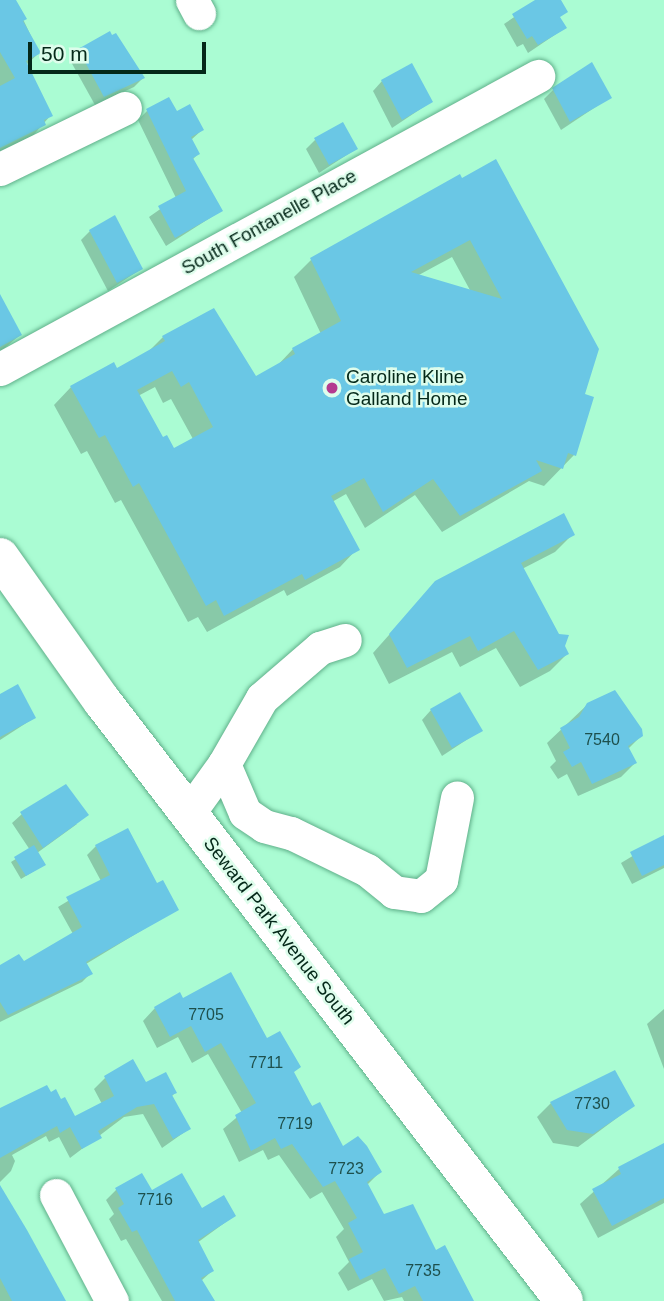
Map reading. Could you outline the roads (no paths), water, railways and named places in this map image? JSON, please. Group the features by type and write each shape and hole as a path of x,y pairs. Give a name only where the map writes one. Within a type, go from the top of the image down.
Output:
{"main road":[{"name":"Seward Park Avenue South","path":"0,557 188,814 564,1301"}],"street":[{"name":"South Fontanelle Place","path":"0,369 538,76"},
{"path":"0,169 125,108"},
{"path":"188,814 224,764 262,698 320,648 345,640"},
{"path":"224,764 245,813 264,826 291,833 367,870 394,892 421,896 441,880 457,797"},
{"path":"56,1195 111,1301"}],"place":[{"name":"Caroline Kline Galland Home","path":"332,388"}]}
